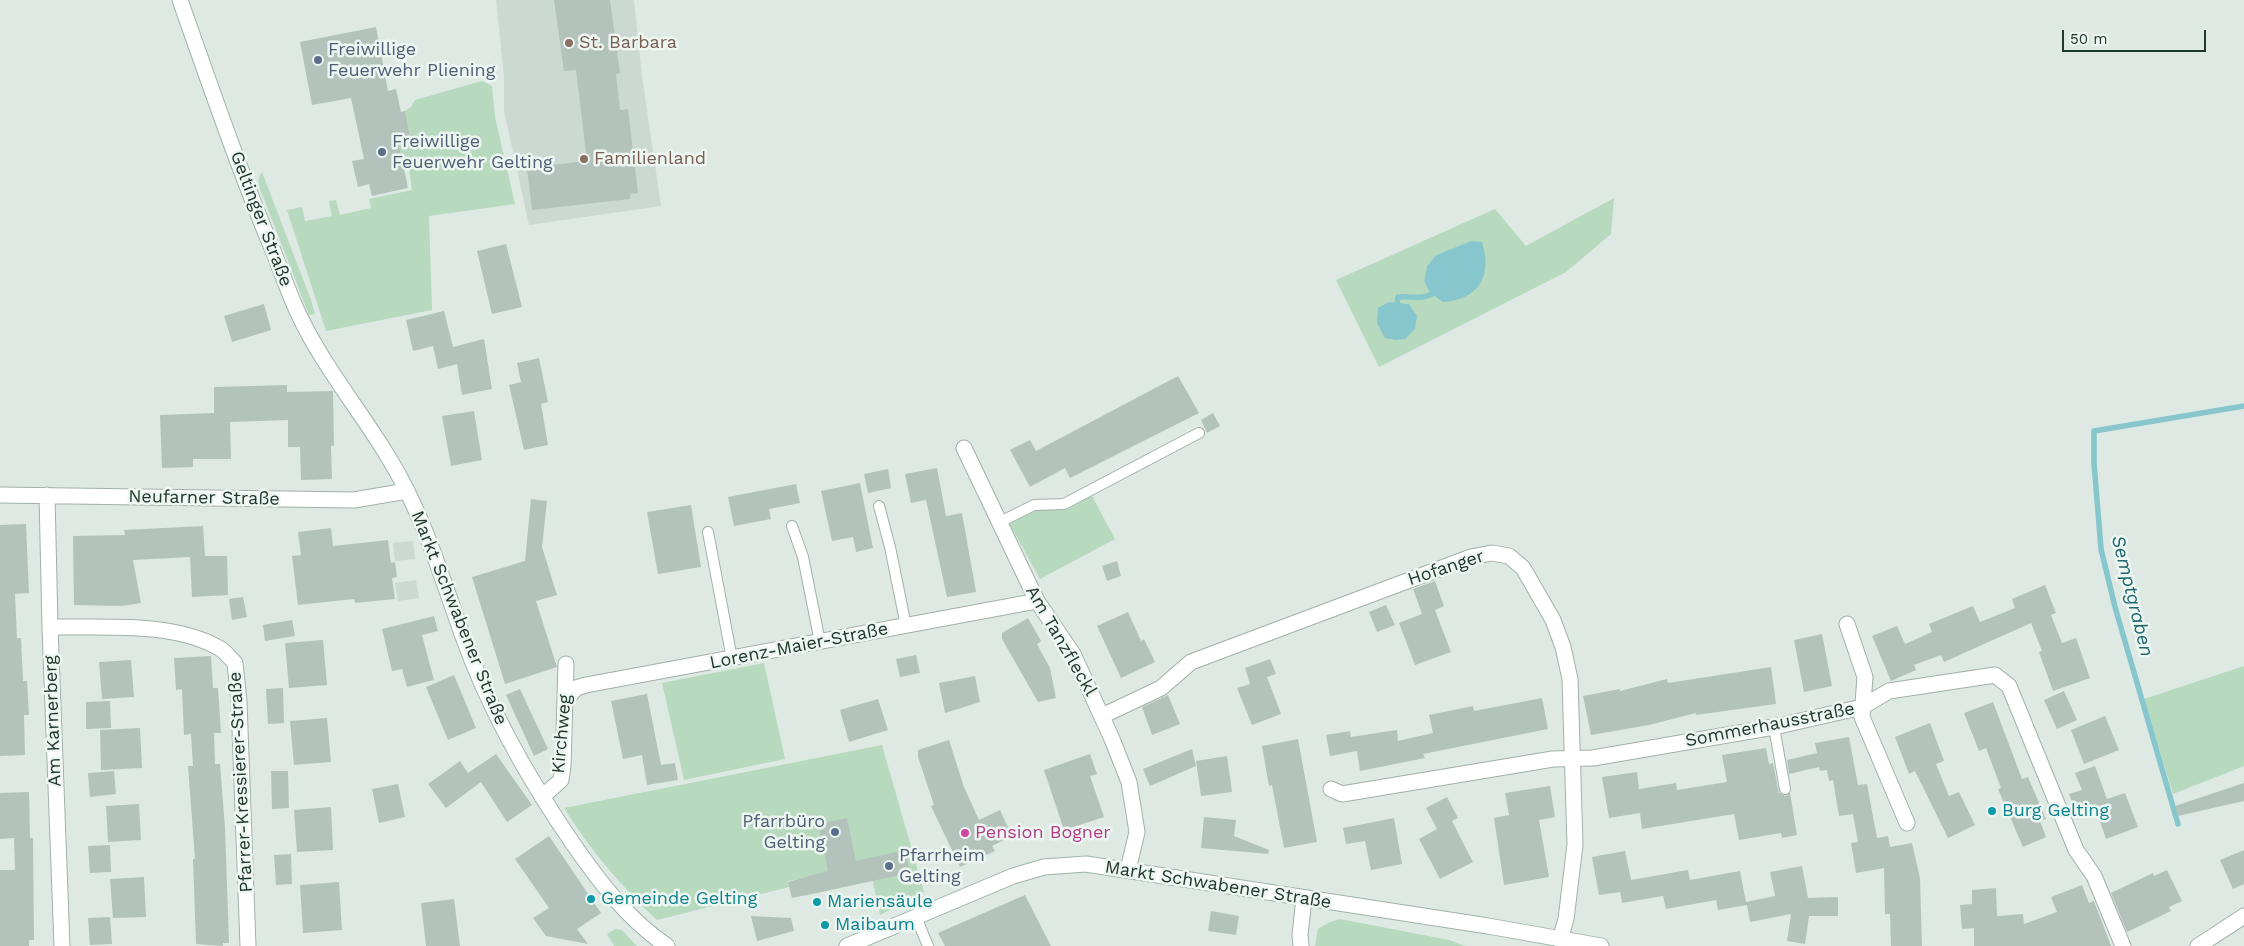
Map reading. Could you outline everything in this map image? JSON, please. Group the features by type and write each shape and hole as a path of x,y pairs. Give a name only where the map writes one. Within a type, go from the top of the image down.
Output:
{"street":[{"name":"Geltinger Straße","path":"184,3 261,224 298,313 315,345 369,425"},
{"name":"Markt Schwabener Straße","path":"369,425 407,491 438,560 463,635 512,746 542,797 599,881 620,907 667,946"},
{"name":"Am Tanzfleckl","path":"964,448 998,524 1037,601 1073,654 1102,716 1129,782 1137,832 1128,870"},
{"name":"Neufarner Straße","path":"0,495 354,500 407,491"},
{"name":"Am Karnerberg","path":"47,495 62,946"},
{"name":"Hofanger","path":"1102,716 1161,688 1191,662 1432,570 1471,557 1492,553 1509,556 1523,568 1553,620 1564,647 1570,679 1574,760 1575,845 1566,918 1560,940"},
{"name":"Lorenz-Maier-Straße","path":"566,700 576,688 586,685 1037,601"},
{"path":"1847,624 1865,677 1862,717 1907,823"},
{"name":"Pfarrer-Kressierer-Straße","path":"50,627 148,629 196,638 220,649 236,664 248,946"},
{"name":"Kirchweg","path":"542,797 560,780 564,766 566,664"},
{"name":"Sommerhausstraße","path":"1331,789 1342,794 1553,759 1574,760 1774,727 1862,707 1889,691 1995,675 2009,686 2076,850 2094,876 2123,946"},
{"name":"Markt Schwabener Straße","path":"847,946 1013,876 1044,867 1086,864 1488,926 1601,946"},
{"path":"1301,946 1300,935 1304,898"},
{"path":"2198,946 2244,916"}],"lane":[{"path":"998,524 1034,506 1064,504 1199,433"},
{"path":"879,506 890,547 906,626"},
{"path":"792,526 803,557 820,642"},
{"path":"708,532 732,659"},
{"path":"1774,727 1785,789"},
{"path":"916,917 928,946"}],"shaded area":[{"name":"Familienland","path":"496,0 634,0 642,76 661,206 529,225 504,111 504,77"},
{"path":"413,541 415,559 395,561 393,543"},
{"path":"416,580 419,598 398,601 395,583"}],"green space":[{"path":"482,81 492,86 495,117 515,204 429,216 432,310 326,331 287,210 302,207 305,221 332,216 329,201 336,200 340,215 371,208 369,199 412,190 409,168 404,169 399,145 411,142 405,111 411,107 415,100"},
{"path":"262,172 315,314 309,315 261,191 259,180"},
{"path":"1614,198 1611,234 1566,272 1379,367 1336,280 1495,209 1526,246","holes":["1471,241 1484,248 1483,276 1442,302 1429,291 1424,281 1427,266 1436,255"]},
{"path":"1092,496 1115,539 1040,579 1009,523 1034,510 1067,509"},
{"path":"764,663 785,759 684,780 662,683"},
{"path":"2244,666 2244,766 2173,794 2144,699"},
{"path":"882,745 924,892 880,915 868,859 849,886 804,896 800,879 788,881 789,887 657,920 607,867 584,838 564,808"},
{"path":"1340,919 1449,940 1465,946 1315,946 1318,929"},
{"path":"615,929 622,930 637,946 614,946 607,934"}],"water":[{"path":"1471,241 1482,242 1485,255 1484,276 1480,284 1465,297 1442,302 1429,291 1424,281 1427,266 1436,255"},
{"path":"1389,302 1409,304 1417,316 1415,329 1405,339 1385,338 1377,323 1378,308"}],"building":[{"path":"554,0 610,0 620,73 616,74 620,110 628,109 638,193 630,194 630,199 532,210 527,168 587,161 576,70 564,71"},
{"path":"376,27 388,91 396,89 401,112 405,111 411,142 399,145 408,188 372,196 369,184 358,187 352,161 364,159 351,98 312,105 300,42"},
{"path":"506,244 522,307 492,314 477,251"},
{"path":"264,304 271,330 232,342 224,316"},
{"path":"444,311 453,347 484,339 492,389 462,395 457,364 438,369 433,346 413,351 406,320"},
{"path":"539,358 548,402 541,404 548,445 524,450 509,385 521,382 517,363"},
{"path":"1178,376 1199,413 1070,478 1065,468 1030,487 1010,450 1030,440 1036,451"},
{"path":"287,385 287,392 333,391 334,446 331,446 332,479 301,480 300,447 288,447 288,420 230,422 231,459 193,459 193,467 162,468 160,415 214,413 214,387"},
{"path":"474,411 482,460 451,466 442,416"},
{"path":"1213,413 1220,426 1207,433 1201,420"},
{"path":"937,468 946,516 962,513 976,592 947,597 926,500 911,503 905,474"},
{"path":"888,469 891,488 868,493 864,474"},
{"path":"860,483 873,548 856,552 853,537 832,541 821,491"},
{"path":"796,484 800,503 769,509 771,519 734,526 728,497"},
{"path":"531,499 547,501 542,547 557,595 536,601 557,667 505,684 472,577 525,561"},
{"path":"691,505 701,567 658,574 647,512"},
{"path":"26,524 29,593 15,594 17,638 21,638 23,681 27,681 29,715 24,715 25,755 0,756 0,525"},
{"path":"203,526 205,556 227,556 228,595 192,597 190,557 133,560 141,603 122,606 74,605 73,536 125,535 124,530"},
{"path":"331,528 333,546 388,540 391,563 395,562 397,577 392,578 395,599 355,603 354,599 298,605 292,556 301,555 298,532"},
{"path":"1117,561 1121,576 1107,581 1102,566"},
{"path":"1435,581 1444,606 1435,610 1451,652 1415,665 1399,623 1422,614 1413,589"},
{"path":"2045,585 2056,613 2051,615 2062,643 2076,638 2090,678 2053,691 2039,652 2042,651 2031,623 1944,662 1941,655 1914,665 1916,670 1891,681 1872,636 1897,626 1905,644 1932,632 1929,624 1973,606 1980,622 2015,608 2012,599"},
{"path":"243,597 247,617 232,620 229,599"},
{"path":"1386,605 1395,625 1377,632 1369,612"},
{"path":"1128,612 1141,641 1144,639 1155,662 1121,678 1097,626"},
{"path":"434,616 438,631 422,635 434,680 407,687 402,669 392,671 382,629"},
{"path":"1028,618 1041,641 1037,644 1050,668 1056,698 1038,702 1002,639 1002,633"},
{"path":"292,620 295,636 265,641 263,625"},
{"path":"1822,634 1832,686 1804,692 1794,640"},
{"path":"323,640 327,685 289,688 285,643"},
{"path":"916,655 920,673 900,677 896,659"},
{"path":"211,656 213,688 218,688 221,733 214,733 215,764 220,764 225,828 229,943 223,943 223,946 196,944 193,859 195,859 188,766 193,766 191,734 184,735 182,689 176,690 174,658"},
{"path":"1270,659 1276,674 1267,677 1281,714 1252,725 1237,688 1250,684 1245,668"},
{"path":"131,660 134,697 102,699 99,662"},
{"path":"1771,667 1776,704 1696,715 1696,713 1649,725 1591,735 1583,696 1620,689 1620,691 1667,679 1668,683"},
{"path":"454,675 476,728 448,740 426,687"},
{"path":"975,676 980,702 945,713 939,683"},
{"path":"283,688 284,723 268,724 266,689"},
{"path":"520,689 548,749 534,756 506,695"},
{"path":"2064,691 2077,720 2057,729 2044,700"},
{"path":"647,694 661,765 675,763 678,780 647,785 642,755 623,759 611,701"},
{"path":"1168,695 1180,724 1152,735 1142,707"},
{"path":"1542,698 1548,729 1423,754 1425,758 1360,771 1357,751 1330,756 1326,735 1350,731 1351,737 1397,730 1398,741 1433,733 1429,715 1473,706 1474,711"},
{"path":"878,699 888,730 849,742 840,710"},
{"path":"110,701 111,728 86,729 86,702"},
{"path":"1993,702 2022,779 2028,777 2046,819 2040,821 2046,837 2023,847 1998,789 2001,788 1986,748 1979,751 1964,713"},
{"path":"2105,716 2119,750 2084,764 2071,730"},
{"path":"327,718 331,762 294,765 290,721"},
{"path":"1930,723 1944,761 1936,764 1949,796 1959,792 1975,825 1948,838 1915,771 1909,774 1895,737"},
{"path":"140,728 142,768 101,770 100,730"},
{"path":"1849,737 1858,785 1867,784 1877,838 1888,836 1890,847 1912,843 1920,878 1922,946 1891,946 1890,914 1885,914 1884,868 1856,873 1851,843 1858,842 1853,814 1839,816 1833,780 1829,781 1827,770 1820,771 1819,767 1789,774 1787,760 1817,753 1815,743"},
{"path":"1298,739 1317,842 1284,848 1272,785 1269,786 1262,746"},
{"path":"949,740 964,787 979,820 1000,810 1012,836 992,846 995,851 960,867 931,806 934,805 918,757 918,750"},
{"path":"1766,748 1769,764 1773,763 1779,793 1786,796 1790,793 1797,835 1782,838 1781,833 1739,840 1734,814 1642,829 1640,813 1609,818 1602,777 1637,772 1639,789 1676,783 1677,790 1727,782 1722,755"},
{"path":"1192,749 1196,766 1150,786 1143,769"},
{"path":"496,754 532,805 507,822 481,782 446,808 428,784 460,761 468,773"},
{"path":"1090,754 1097,774 1090,776 1104,817 1064,830 1044,770"},
{"path":"1227,756 1232,792 1201,796 1196,761"},
{"path":"2095,766 2107,799 2125,793 2138,827 2106,839 2096,810 2078,817 2069,794 2082,790 2075,773"},
{"path":"114,771 116,794 90,797 88,773"},
{"path":"271,771 288,771 289,808 272,809"},
{"path":"2244,783 2244,801 2178,816 2175,806"},
{"path":"398,784 405,817 379,823 372,789"},
{"path":"1550,786 1555,817 1539,820 1549,877 1504,885 1494,818 1509,815 1505,793"},
{"path":"29,792 30,838 33,838 34,940 29,940 29,946 0,946 0,870 15,870 14,838 0,839 0,793"},
{"path":"1447,797 1458,818 1452,821 1473,862 1440,879 1419,839 1437,829 1426,808"},
{"path":"139,804 141,840 108,842 106,806"},
{"path":"331,807 333,850 297,852 294,810"},
{"path":"1204,817 1236,820 1234,836 1269,850 1268,854 1201,848"},
{"path":"847,818 856,861 905,850 910,873 792,898 788,882 828,871 818,824"},
{"path":"1394,818 1402,864 1371,870 1365,841 1346,844 1343,828"},
{"path":"549,836 601,913 577,929 588,944 546,936 533,918 549,908 515,859"},
{"path":"110,845 111,872 90,873 88,846"},
{"path":"2244,850 2244,884 2233,889 2220,860"},
{"path":"1625,851 1631,880 1688,870 1690,880 1740,871 1746,902 1775,896 1770,872 1802,866 1808,898 1838,897 1838,916 1809,916 1805,944 1787,941 1791,914 1750,922 1747,905 1718,910 1716,900 1666,909 1663,896 1622,903 1620,892 1599,895 1592,857"},
{"path":"291,854 292,884 276,885 274,855"},
{"path":"2167,870 2182,901 2169,907 2171,911 2127,932 2111,893 2153,873 2154,876"},
{"path":"144,877 146,917 113,918 110,879"},
{"path":"339,882 342,930 303,933 300,885"},
{"path":"2082,885 2089,903 2094,901 2111,946 1974,946 1974,928 1962,929 1960,905 1972,904 1972,890 1996,888 1997,916 2023,914 2024,924 2057,912 2051,897"},
{"path":"1025,895 1051,946 945,946 938,933"},
{"path":"454,899 460,946 426,946 421,903"},
{"path":"1211,911 1239,916 1236,935 1208,931"},
{"path":"751,916 791,918 794,931 757,941"},
{"path":"110,917 112,944 90,945 88,918"}],"waterway":[{"path":"1397,303 1398,297 1419,297 1432,294"},
{"name":"Semptgraben","path":"2178,824 2115,607 2101,549 2094,463 2094,431 2244,406"}],"place":[{"name":"St. Barbara","path":"569,43"},
{"name":"Freiwillige Feuerwehr Pliening","path":"318,60"},
{"name":"Freiwillige Feuerwehr Gelting","path":"382,152"},
{"name":"Familienland","path":"584,159"},
{"name":"Burg Gelting","path":"1992,811"},
{"name":"Pfarrbüro Gelting","path":"835,832"},
{"name":"Pension Bogner","path":"965,833"},
{"name":"Pfarrheim Gelting","path":"889,866"},
{"name":"Gemeinde Gelting","path":"591,899"},
{"name":"Mariensäule","path":"817,902"},
{"name":"Maibaum","path":"825,925"}]}
